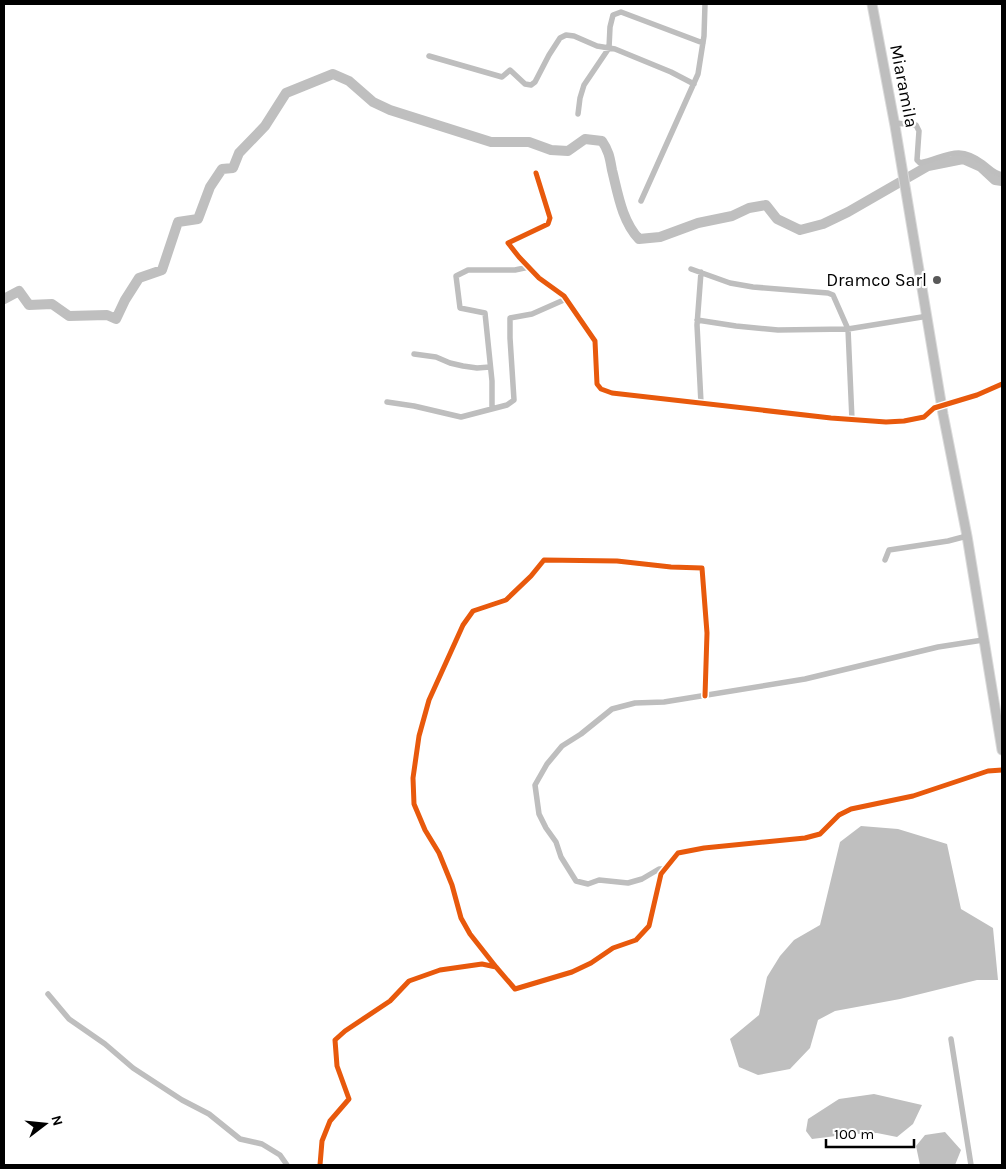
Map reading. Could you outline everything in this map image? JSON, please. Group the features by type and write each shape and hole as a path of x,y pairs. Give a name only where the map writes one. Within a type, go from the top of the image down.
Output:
{"main road":[{"name":"Miaramila","path":"872,4 895,123 904,187 928,316 1002,750"}],"street":[{"path":"641,200 698,74 703,43 705,4"},
{"path":"578,114 584,84 609,48 610,27 614,14 621,12 703,43"},
{"path":"429,56 502,77 510,70 525,84 531,85 535,82 560,38 574,36 671,72 694,84"},
{"path":"895,123 916,125 919,131 917,160 920,164 938,159 950,153 965,152 983,163 994,173 1002,175"},
{"path":"536,173 550,218 548,224 508,243 529,267 566,299 594,341 597,384 602,389 612,393 852,420 904,422 924,417 934,408 978,395 1002,384"},
{"path":"492,409 485,313 460,308 456,276 468,270 515,270 529,267"},
{"path":"691,269 730,283 833,295 848,329 852,420"},
{"path":"701,272 697,320 701,403"},
{"path":"387,402 461,417 507,405 514,400 510,318 532,314 566,299"},
{"path":"697,320 778,330 848,329 928,316"},
{"path":"414,354 436,357 462,366 490,367"},
{"path":"885,560 889,550 948,541 966,536"},
{"path":"705,696 707,632 702,568 671,567 617,560 544,560 531,576 506,600 473,611 463,625 429,700 419,736 413,778 414,804 425,830 440,853 452,885 461,918 470,934 515,989 572,972 591,963 613,948 636,940 649,926 661,874 678,853 704,848 805,838 820,834 839,815 852,809 913,796 988,771 1002,770"},
{"path":"666,869 659,869 642,879 628,883 599,880 588,884 576,881 561,857 556,842 546,828 540,814 536,785 547,764 562,746 581,734 612,709 635,703 664,702 806,680 938,647 983,640"},
{"path":"320,1165 322,1141 330,1122 349,1099 338,1066 335,1040 345,1031 390,1001 409,981 440,970 461,966 482,964 496,967"},
{"path":"48,994 69,1019 105,1044 133,1068 182,1100 209,1114 240,1139 262,1144 280,1155 287,1165"},
{"path":"951,1039 971,1165"}],"shaded area":[{"path":"861,826 898,829 947,844 961,909 993,928 998,980 977,980 900,999 835,1011 818,1020 810,1048 790,1069 758,1075 739,1067 730,1039 759,1015 767,977 780,956 794,940 820,925 840,842"},
{"path":"874,1094 922,1105 913,1124 897,1137 877,1133 855,1134 846,1130 836,1136 812,1139 806,1131 808,1119 839,1099"},
{"path":"945,1132 961,1150 955,1165 920,1165 916,1146 925,1135"}],"waterway":[{"path":"4,299 19,291 29,305 52,304 69,316 107,315 116,319 139,278 162,270 178,222 198,219 210,187 222,169 233,168 239,153 265,126 286,93 333,74 349,81 373,102 390,110 491,142 529,142 551,150 568,151 585,139 602,141 609,155 619,198 628,224 639,239 660,237 698,223 732,216 749,208 766,205 777,219 800,230 823,224 848,212 928,166 963,159 981,167 995,180 1002,181"}],"cycle path":[{"path":"536,173 550,218 548,224 508,243 539,278 564,296 595,341 597,384 601,389 612,393 831,418 886,422 924,417 934,408 977,395 1002,384"},
{"path":"496,967 470,934 461,918 452,885 439,853 425,830 414,804 413,778 419,736 429,700 463,625 473,611 506,600 531,576 544,560 617,561 671,567 702,568 707,633 705,696"},
{"path":"320,1165 322,1141 330,1121 349,1099 337,1066 335,1040 345,1031 390,1001 409,981 440,970 482,964 496,967 515,989 572,972 591,963 613,948 636,940 649,926 661,874 678,853 704,848 805,838 820,834 839,815 851,809 913,796 988,771 1002,770"}],"place":[{"name":"Dramco Sarl","path":"937,280"}]}
